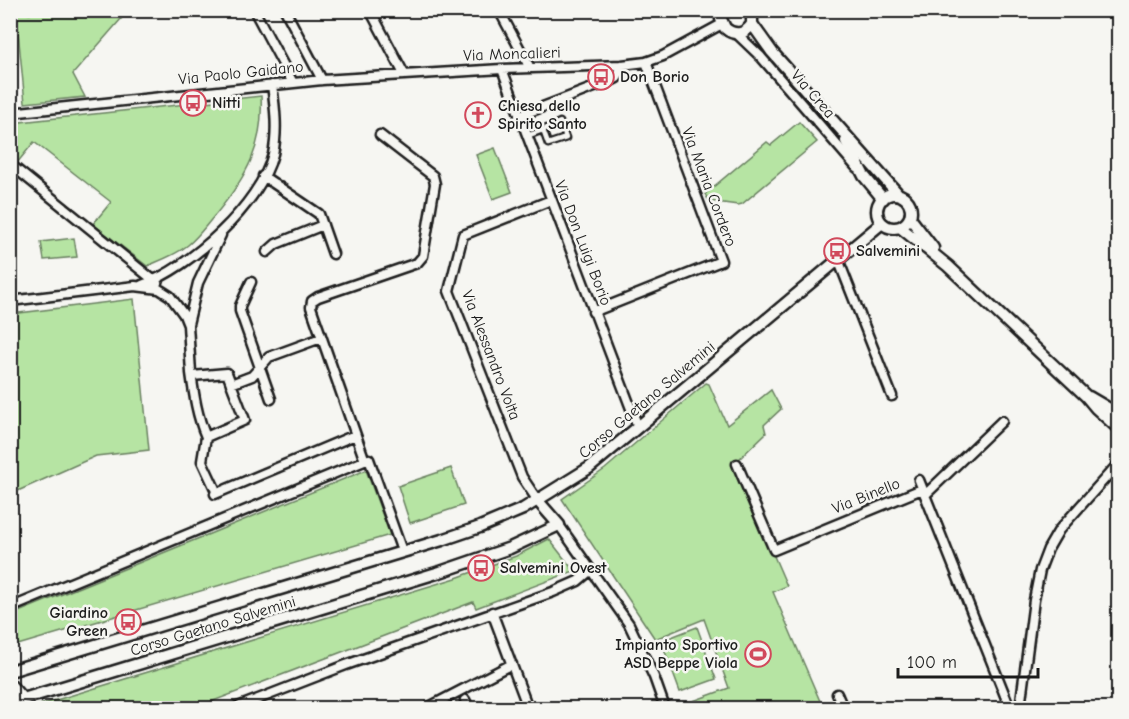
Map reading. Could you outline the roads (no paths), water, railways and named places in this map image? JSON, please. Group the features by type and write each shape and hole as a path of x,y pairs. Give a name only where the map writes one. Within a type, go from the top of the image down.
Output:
{"street":[{"path":"254,10 293,83"},
{"path":"285,10 322,80"},
{"path":"370,10 404,74"},
{"path":"499,10 530,68"},
{"path":"722,10 722,24 728,31 749,21"},
{"name":"Via Crea","path":"749,21 772,52 899,195"},
{"name":"Via Crea","path":"749,21 761,57 883,199"},
{"name":"Via Moncalieri","path":"404,74 622,65 646,62 722,24"},
{"name":"Via Maria Cordero","path":"593,312 721,261 646,62"},
{"path":"519,116 613,80 617,78 622,65"},
{"name":"Via Don Luigi Borio","path":"501,69 638,427"},
{"name":"Via Paolo Gaidano","path":"10,113 322,80 404,74"},
{"path":"10,301 142,285 156,280 195,255 226,227 250,198 273,154 275,138 272,85"},
{"name":"Via Crea","path":"840,130 864,176"},
{"path":"365,461 311,307 312,301 318,297 417,263 423,256 435,184 433,176 380,135"},
{"path":"10,164 156,280 178,305 188,325"},
{"path":"263,176 319,214 333,254"},
{"path":"910,218 900,227 890,228 882,223 877,213 878,208 887,196 904,197 910,207 910,218 948,266"},
{"name":"Via Alessandro Volta","path":"538,501 531,494 522,477 449,291 463,235 551,200"},
{"name":"Corso Gaetano Salvemini","path":"10,671 480,527 538,501 589,468 882,223"},
{"path":"267,252 276,244 323,225"},
{"path":"226,227 200,277 188,325 198,419 206,436 202,461 216,493 354,435"},
{"path":"900,227 948,266 1119,428"},
{"path":"838,259 892,396"},
{"path":"252,282 240,306 271,399"},
{"path":"142,285 159,290 170,297"},
{"path":"231,384 252,376 268,357 321,338"},
{"path":"192,376 227,373 244,420 206,436"},
{"path":"1086,396 1119,414"},
{"path":"924,492 1002,421"},
{"path":"10,608 369,459 402,551"},
{"name":"Via Binello","path":"736,464 774,549 924,492"},
{"path":"1013,708 1040,570 1048,549 1065,523 1119,464"},
{"path":"919,480 1013,708"},
{"path":"538,501 559,525 629,624 654,677 665,708"},
{"name":"Corso Gaetano Salvemini","path":"10,703 488,557 539,536 559,525"},
{"path":"235,708 492,612 553,592 578,581 591,570"},
{"path":"492,612 528,708"},
{"path":"427,708 512,664"},
{"path":"10,683 24,699"},
{"path":"837,694 843,708"}],"lane":[{"path":"527,136 560,123 566,138 548,144 543,130"}],"place":[{"name":"Don Borio","path":"601,77"},
{"name":"Nitti","path":"193,103"},
{"name":"Chiesa dello Spirito Santo","path":"478,115"},
{"name":"Salvemini","path":"837,251"},
{"name":"Salvemini Ovest","path":"481,568"},
{"name":"Giardino Green","path":"128,622"},
{"name":"Impianto Sportivo ASD Beppe Viola","path":"758,654"}]}
